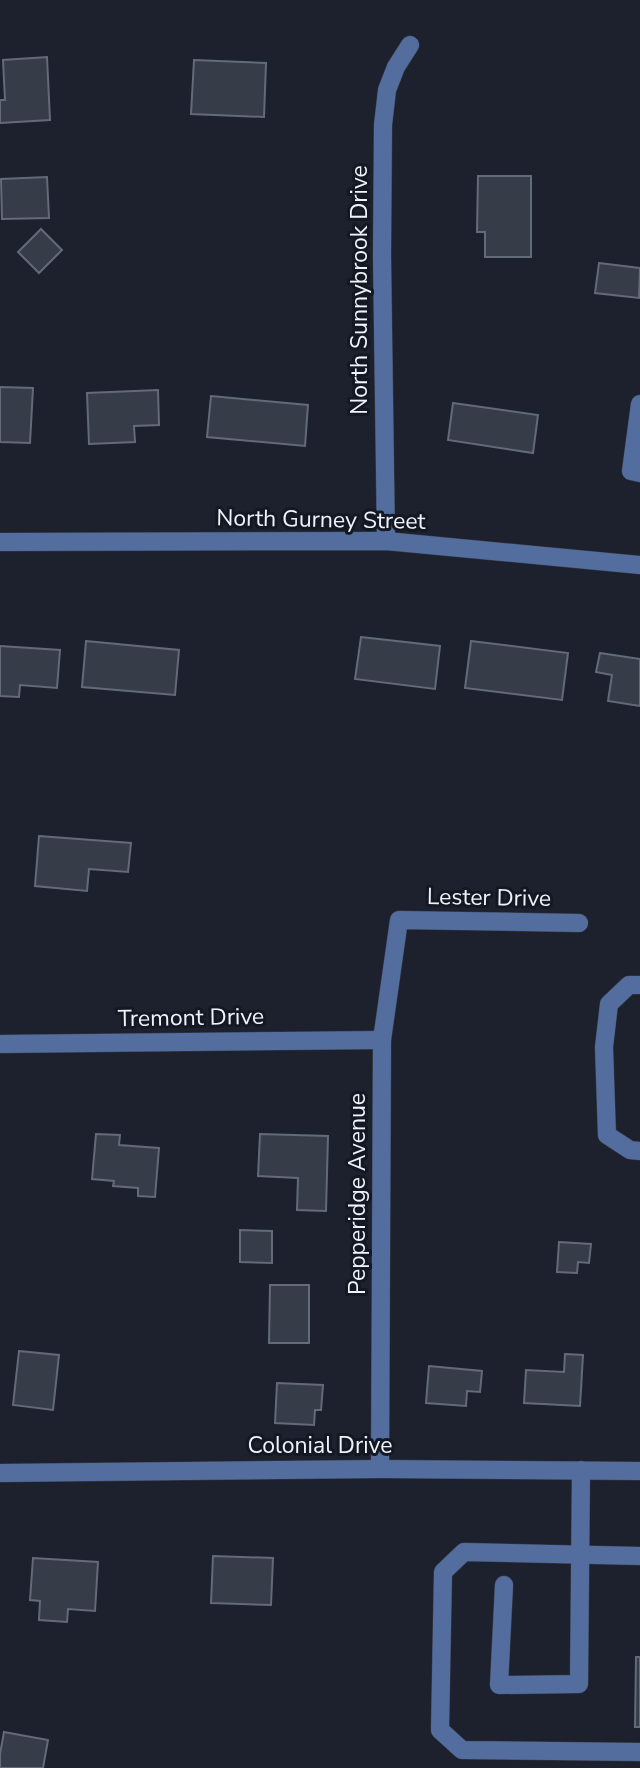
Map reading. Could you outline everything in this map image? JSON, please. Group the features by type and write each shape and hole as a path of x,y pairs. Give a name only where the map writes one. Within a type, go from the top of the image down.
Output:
{"street":[{"name":"North Sunnybrook Drive","path":"386,541 383,125 387,90 396,66 410,45"},
{"path":"640,404 631,471 640,473"},
{"name":"North Gurney Street","path":"0,542 386,541 640,565"},
{"name":"Lester Drive","path":"399,920 579,923"},
{"name":"Pepperidge Avenue","path":"380,1469 382,1040 399,920"},
{"path":"640,985 629,985 609,1004 604,1047 607,1135 630,1150 640,1151"},
{"name":"Tremont Drive","path":"0,1044 382,1040"},
{"name":"Colonial Drive","path":"0,1473 380,1469 640,1471"},
{"path":"504,1585 499,1685 579,1684 581,1470"},
{"path":"640,1556 464,1552 443,1572 440,1730 462,1750 640,1752"}],"building":[{"path":"47,57 50,120 0,123 0,100 5,100 3,60"},
{"path":"194,60 266,63 264,117 191,114"},
{"path":"478,176 531,176 531,257 485,257 485,232 477,232"},
{"path":"47,177 49,218 2,219 1,179"},
{"path":"41,229 62,250 39,273 18,252"},
{"path":"599,263 640,268 639,298 595,293"},
{"path":"0,387 33,388 30,443 0,442"},
{"path":"158,390 159,425 134,426 135,442 89,444 87,393"},
{"path":"211,396 308,405 305,446 207,437"},
{"path":"453,403 538,415 533,453 448,440"},
{"path":"361,637 440,646 435,689 355,679"},
{"path":"86,641 179,650 175,695 82,687"},
{"path":"471,641 568,653 562,700 465,688"},
{"path":"0,646 60,650 57,688 20,685 19,697 0,696"},
{"path":"600,653 640,659 640,706 608,701 612,675 596,672"},
{"path":"39,836 131,843 128,872 89,869 87,891 35,886"},
{"path":"96,1134 120,1135 119,1145 159,1148 155,1197 138,1196 138,1188 113,1186 114,1181 92,1179"},
{"path":"260,1134 328,1136 326,1211 297,1210 298,1178 258,1176"},
{"path":"240,1230 272,1231 272,1263 240,1262"},
{"path":"559,1242 591,1244 589,1263 578,1262 577,1273 557,1272"},
{"path":"270,1285 309,1285 309,1343 269,1343"},
{"path":"19,1351 59,1355 53,1410 13,1405"},
{"path":"565,1354 583,1355 580,1406 524,1403 526,1370 564,1372"},
{"path":"429,1366 482,1371 480,1392 467,1391 466,1406 426,1403"},
{"path":"277,1383 323,1385 321,1410 315,1410 314,1425 275,1423"},
{"path":"213,1556 273,1558 271,1605 211,1603"},
{"path":"33,1558 98,1562 95,1611 68,1609 67,1622 39,1620 40,1601 30,1600"},
{"path":"636,1657 640,1657 640,1727 635,1727"},
{"path":"4,1732 48,1740 43,1768 0,1768"}]}
